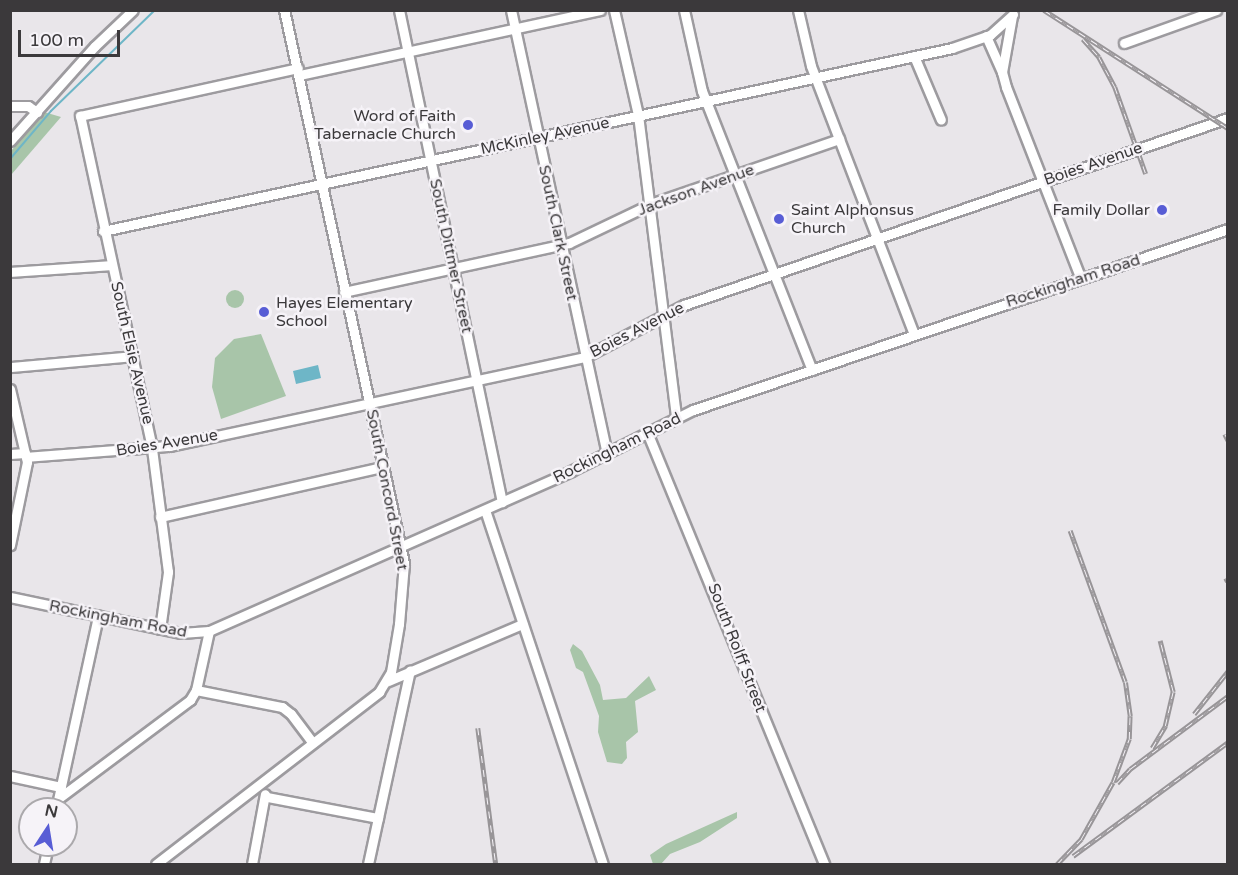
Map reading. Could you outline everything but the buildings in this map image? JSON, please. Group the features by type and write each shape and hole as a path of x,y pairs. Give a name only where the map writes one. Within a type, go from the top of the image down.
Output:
{"street":[{"path":"10,141 95,46 133,10"},
{"name":"South Concord Street","path":"284,10 400,548 404,584 388,681"},
{"name":"South Dittmer Street","path":"399,10 502,502"},
{"name":"South Clark Street","path":"512,10 607,454"},
{"path":"299,72 600,10"},
{"path":"614,10 638,115 648,206 665,313 676,417"},
{"path":"684,10 706,100 812,370"},
{"path":"798,10 815,78 914,335"},
{"path":"1183,10 1187,21"},
{"path":"1124,43 1216,10"},
{"path":"1002,72 1013,12"},
{"name":"McKinley Avenue","path":"103,231 914,56 986,36 1013,12"},
{"path":"986,36 1081,279"},
{"path":"914,56 941,120"},
{"name":"South Elsie Avenue","path":"160,629 168,572 153,448 103,231 80,116 299,72"},
{"path":"10,106 28,106 37,112"},
{"name":"Boies Avenue","path":"10,453 25,455 153,448 585,357 665,313 1227,118"},
{"name":"Jackson Avenue","path":"344,292 561,245 648,206 839,139"},
{"name":"Rockingham Road","path":"10,597 160,629 190,634 209,631 485,510 607,454 676,417 1227,229"},
{"path":"10,272 112,265"},
{"path":"10,367 133,356"},
{"path":"10,389 27,470 10,545"},
{"name":"South Rolff Street","path":"647,432 824,864"},
{"path":"160,517 382,467"},
{"path":"485,510 603,864"},
{"path":"58,797 98,616"},
{"path":"156,864 313,743 388,681 522,624"},
{"path":"59,797 190,700 196,690 209,631"},
{"path":"368,864 410,670"},
{"path":"196,690 282,707 291,714 313,743"},
{"path":"10,776 61,786"},
{"path":"259,785 267,797 378,818"},
{"path":"252,864 267,797"}],"green space":[{"path":"44,112 61,117 11,175 11,151"},
{"path":"235,290 241,293 244,299 241,305 235,308 229,305 226,299 229,293"},
{"path":"261,334 286,396 221,419 212,387 215,358 234,339"},
{"path":"573,644 582,651 600,685 603,700 626,698 649,676 656,690 635,701 638,732 626,742 627,758 622,764 607,762 598,732 599,716 583,672 576,668 570,650"},
{"path":"737,812 737,818 700,842 670,854 661,864 653,864 650,855 666,844"}],"water":[{"path":"318,365 321,378 296,384 293,371"}],"waterway":[{"path":"10,159 51,111 155,10"}],"railway":[{"path":"1044,10 1228,128"},
{"path":"1083,39 1099,57 1115,87 1146,174"},
{"path":"1225,434 1228,440"},
{"path":"1057,864 1081,839 1113,782 1129,739 1130,716 1125,682 1070,531"},
{"path":"1226,578 1228,582"},
{"path":"1152,748 1165,726 1173,692 1160,641"},
{"path":"1194,714 1228,671"},
{"path":"1117,783 1130,769 1228,696"},
{"path":"478,728 496,864"},
{"path":"1073,856 1228,742"}],"place":[{"name":"Word of Faith Tabernacle Church","path":"468,125"},
{"name":"Family Dollar","path":"1162,210"},
{"name":"Saint Alphonsus Church","path":"779,219"},
{"name":"Hayes Elementary School","path":"264,312"}]}
